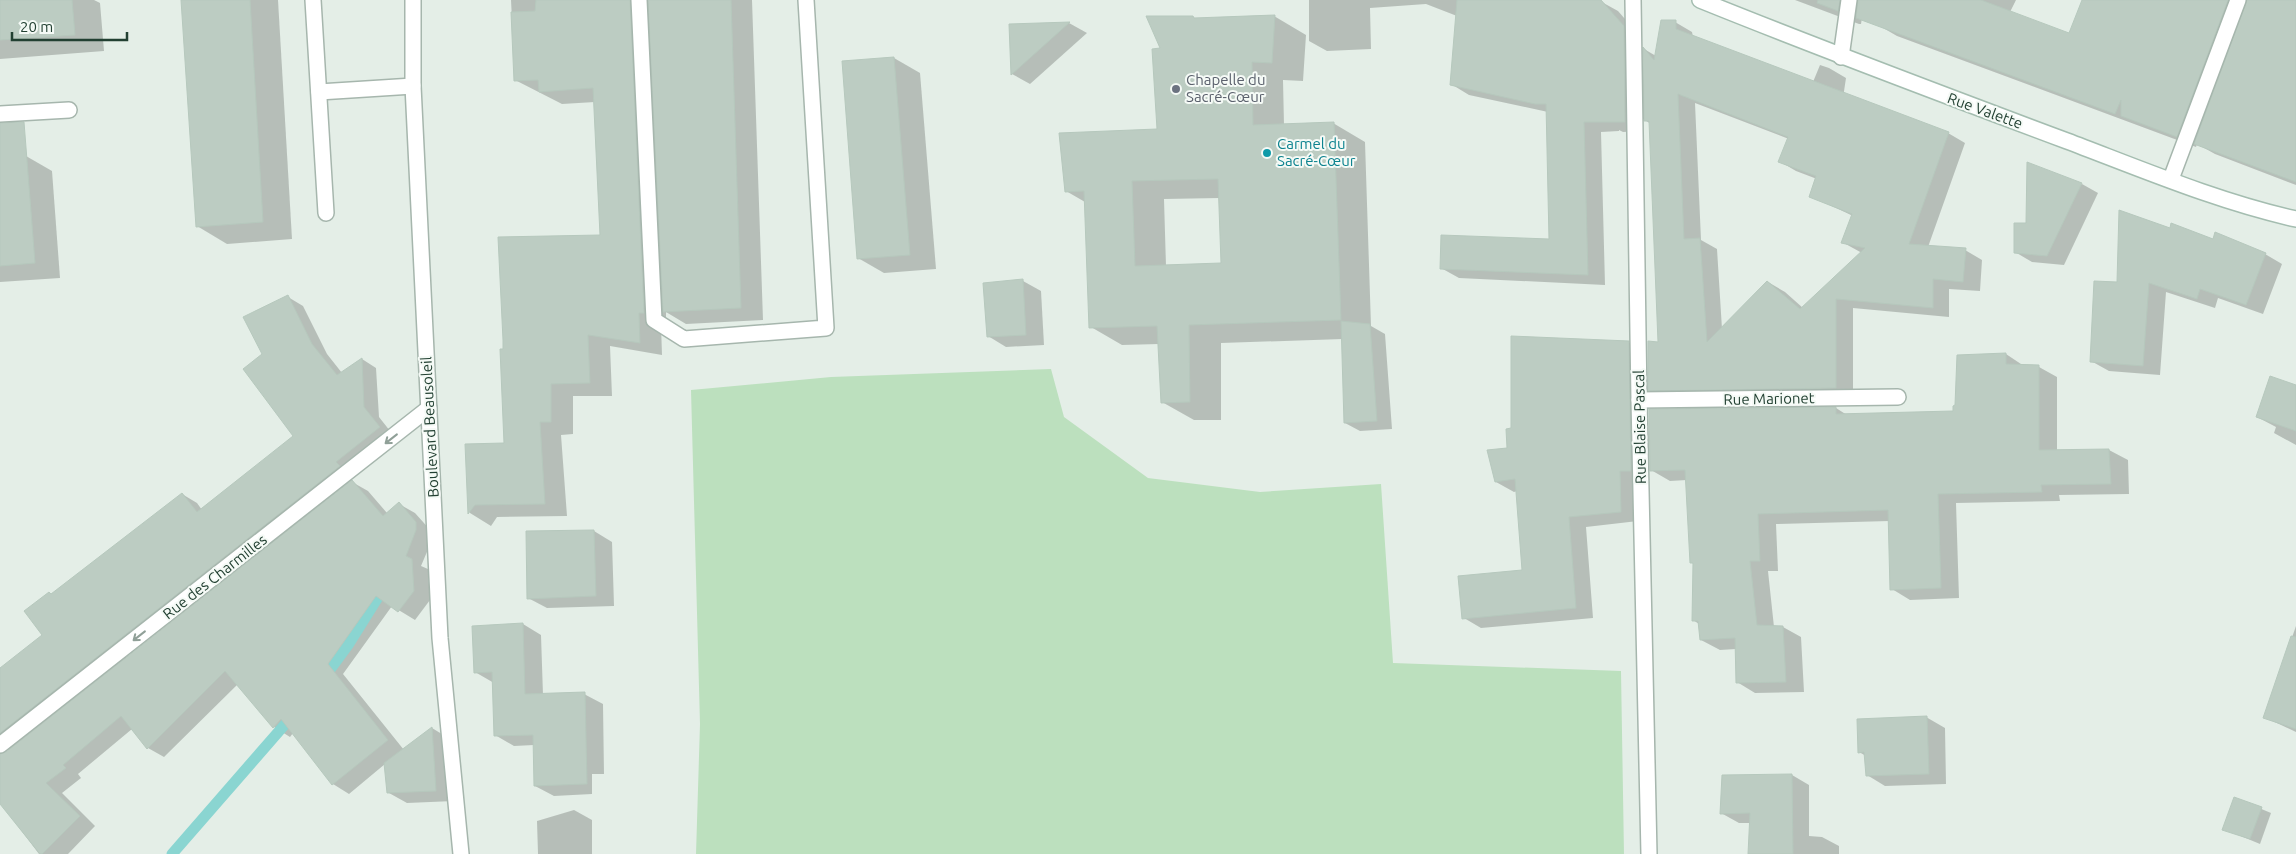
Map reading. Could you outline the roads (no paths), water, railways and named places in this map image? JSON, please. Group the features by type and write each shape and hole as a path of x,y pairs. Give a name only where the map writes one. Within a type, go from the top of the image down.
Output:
{"street":[{"path":"313,0 326,214"},
{"name":"Boulevard Beausoleil","path":"413,0 413,86 440,638 461,854"},
{"path":"639,0 654,320 684,339 826,328 806,0"},
{"name":"Rue Blaise Pascal","path":"1633,0 1649,854"},
{"name":"Rue Valette","path":"1700,0 1842,57 2171,179 2274,214 2296,219"},
{"path":"1842,57 1849,0"},
{"path":"2171,179 2238,0"},
{"path":"319,92 413,86"},
{"path":"0,114 69,110"},
{"name":"Rue Valette","path":"2274,214 2296,228"},
{"name":"Rue Marionet","path":"1639,400 1898,397"},
{"name":"Rue des Charmilles","path":"0,745 429,408"}],"waterway":[{"path":"323,679 348,645 385,586"},
{"path":"172,854 294,714"}],"place":[{"name":"Chapelle du Sacré-Cœur","path":"1176,89"},
{"name":"Carmel du Sacré-Cœur","path":"1267,153"}]}
